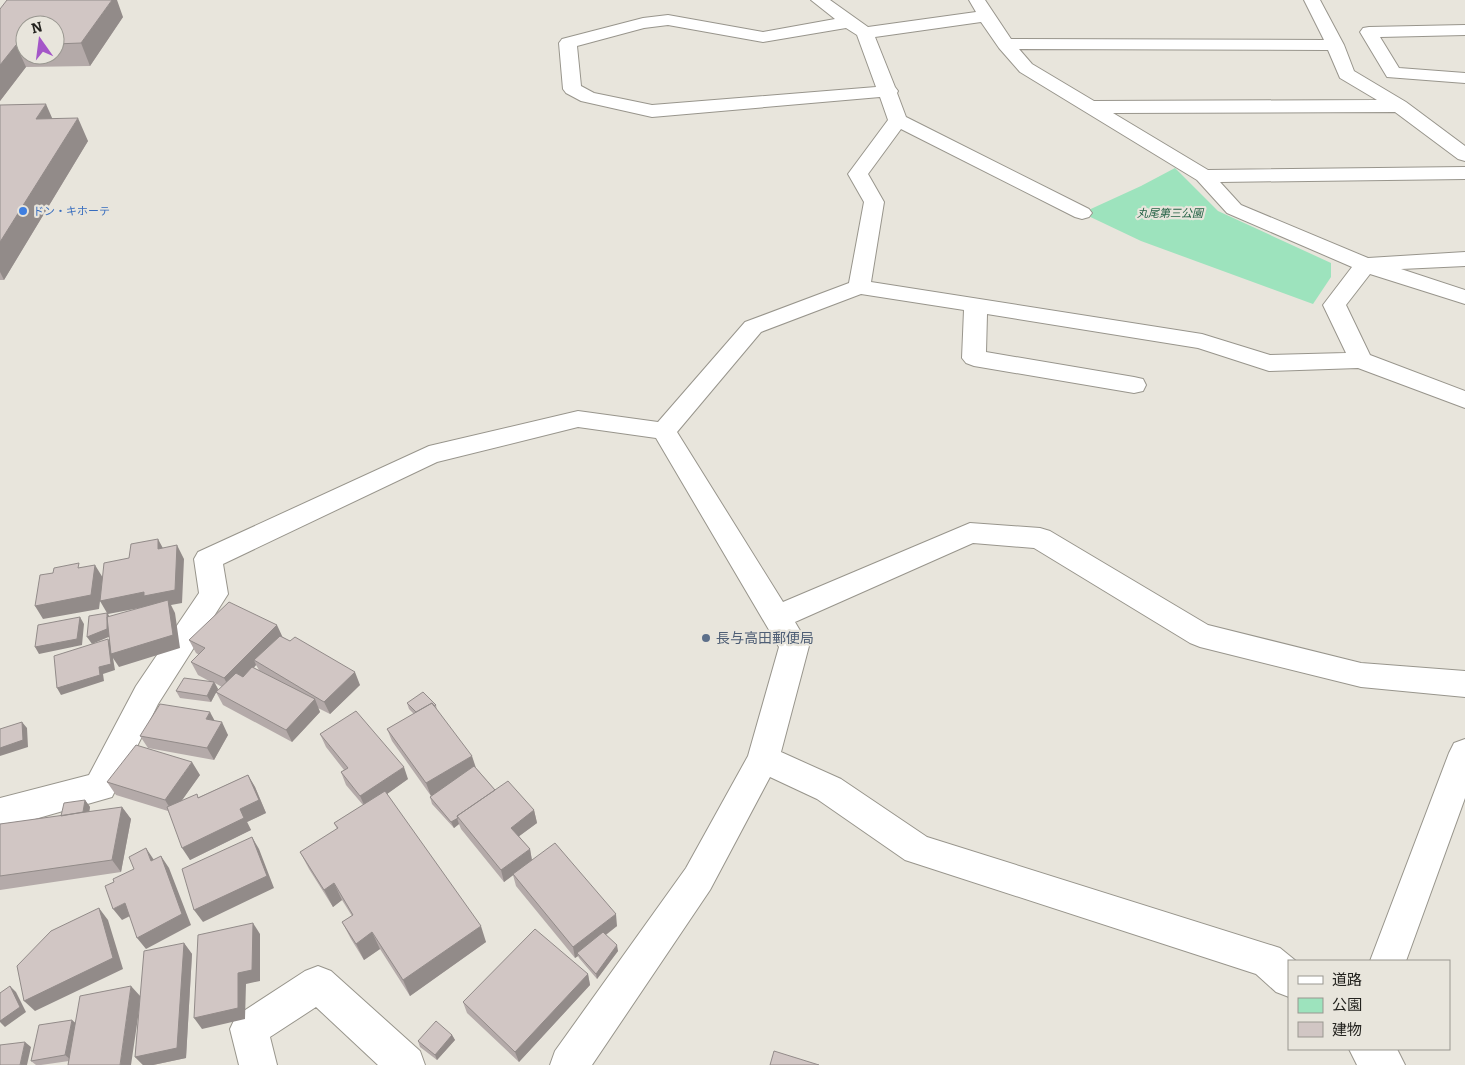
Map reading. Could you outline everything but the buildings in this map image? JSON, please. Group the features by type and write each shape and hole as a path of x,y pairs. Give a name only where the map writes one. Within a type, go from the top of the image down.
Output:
{"street":[{"path":"819,0 865,33 889,91 898,120 1082,213"},
{"path":"977,0 985,16 1005,44 1026,68 1204,176 1234,209 1365,265 1465,297"},
{"path":"1312,0 1335,45 1346,74 1399,106 1465,155"},
{"path":"865,33 985,16"},
{"path":"849,22 763,38 668,20 643,23 568,44 572,89 588,96 652,111 889,91"},
{"path":"1465,30 1368,32 1393,74 1465,78"},
{"path":"1005,44 1335,45"},
{"path":"1092,107 1399,106"},
{"path":"858,287 874,202 858,174 898,120"},
{"path":"1204,176 1465,173"},
{"path":"1361,360 1334,305 1365,265 1465,259"},
{"path":"664,431 753,327 858,287 1202,341 1269,364 1361,360 1465,400"},
{"path":"976,306 974,358 1134,385"},
{"path":"0,814 100,786 147,695 214,594 208,559 429,455 578,419 664,431"},
{"path":"569,1065 698,879 764,759 794,646 664,431"},
{"path":"777,617 970,533 1040,538 1200,635 1361,675 1465,684"},
{"path":"1388,960 1465,753"},
{"path":"764,759 829,788 917,849 1267,960 1288,978"},
{"path":"258,1065 249,1029 318,984 406,1065"},
{"path":"1369,1050 1386,1065"}],"green space":[{"name":"丸尾第三公園","path":"1175,168 1218,211 1331,263 1331,277 1313,304 1141,241 1082,213"}],"place":[{"name":"ドン・キホーテ","path":"23,211"},
{"name":"長与高田郵便局","path":"706,638"}]}
